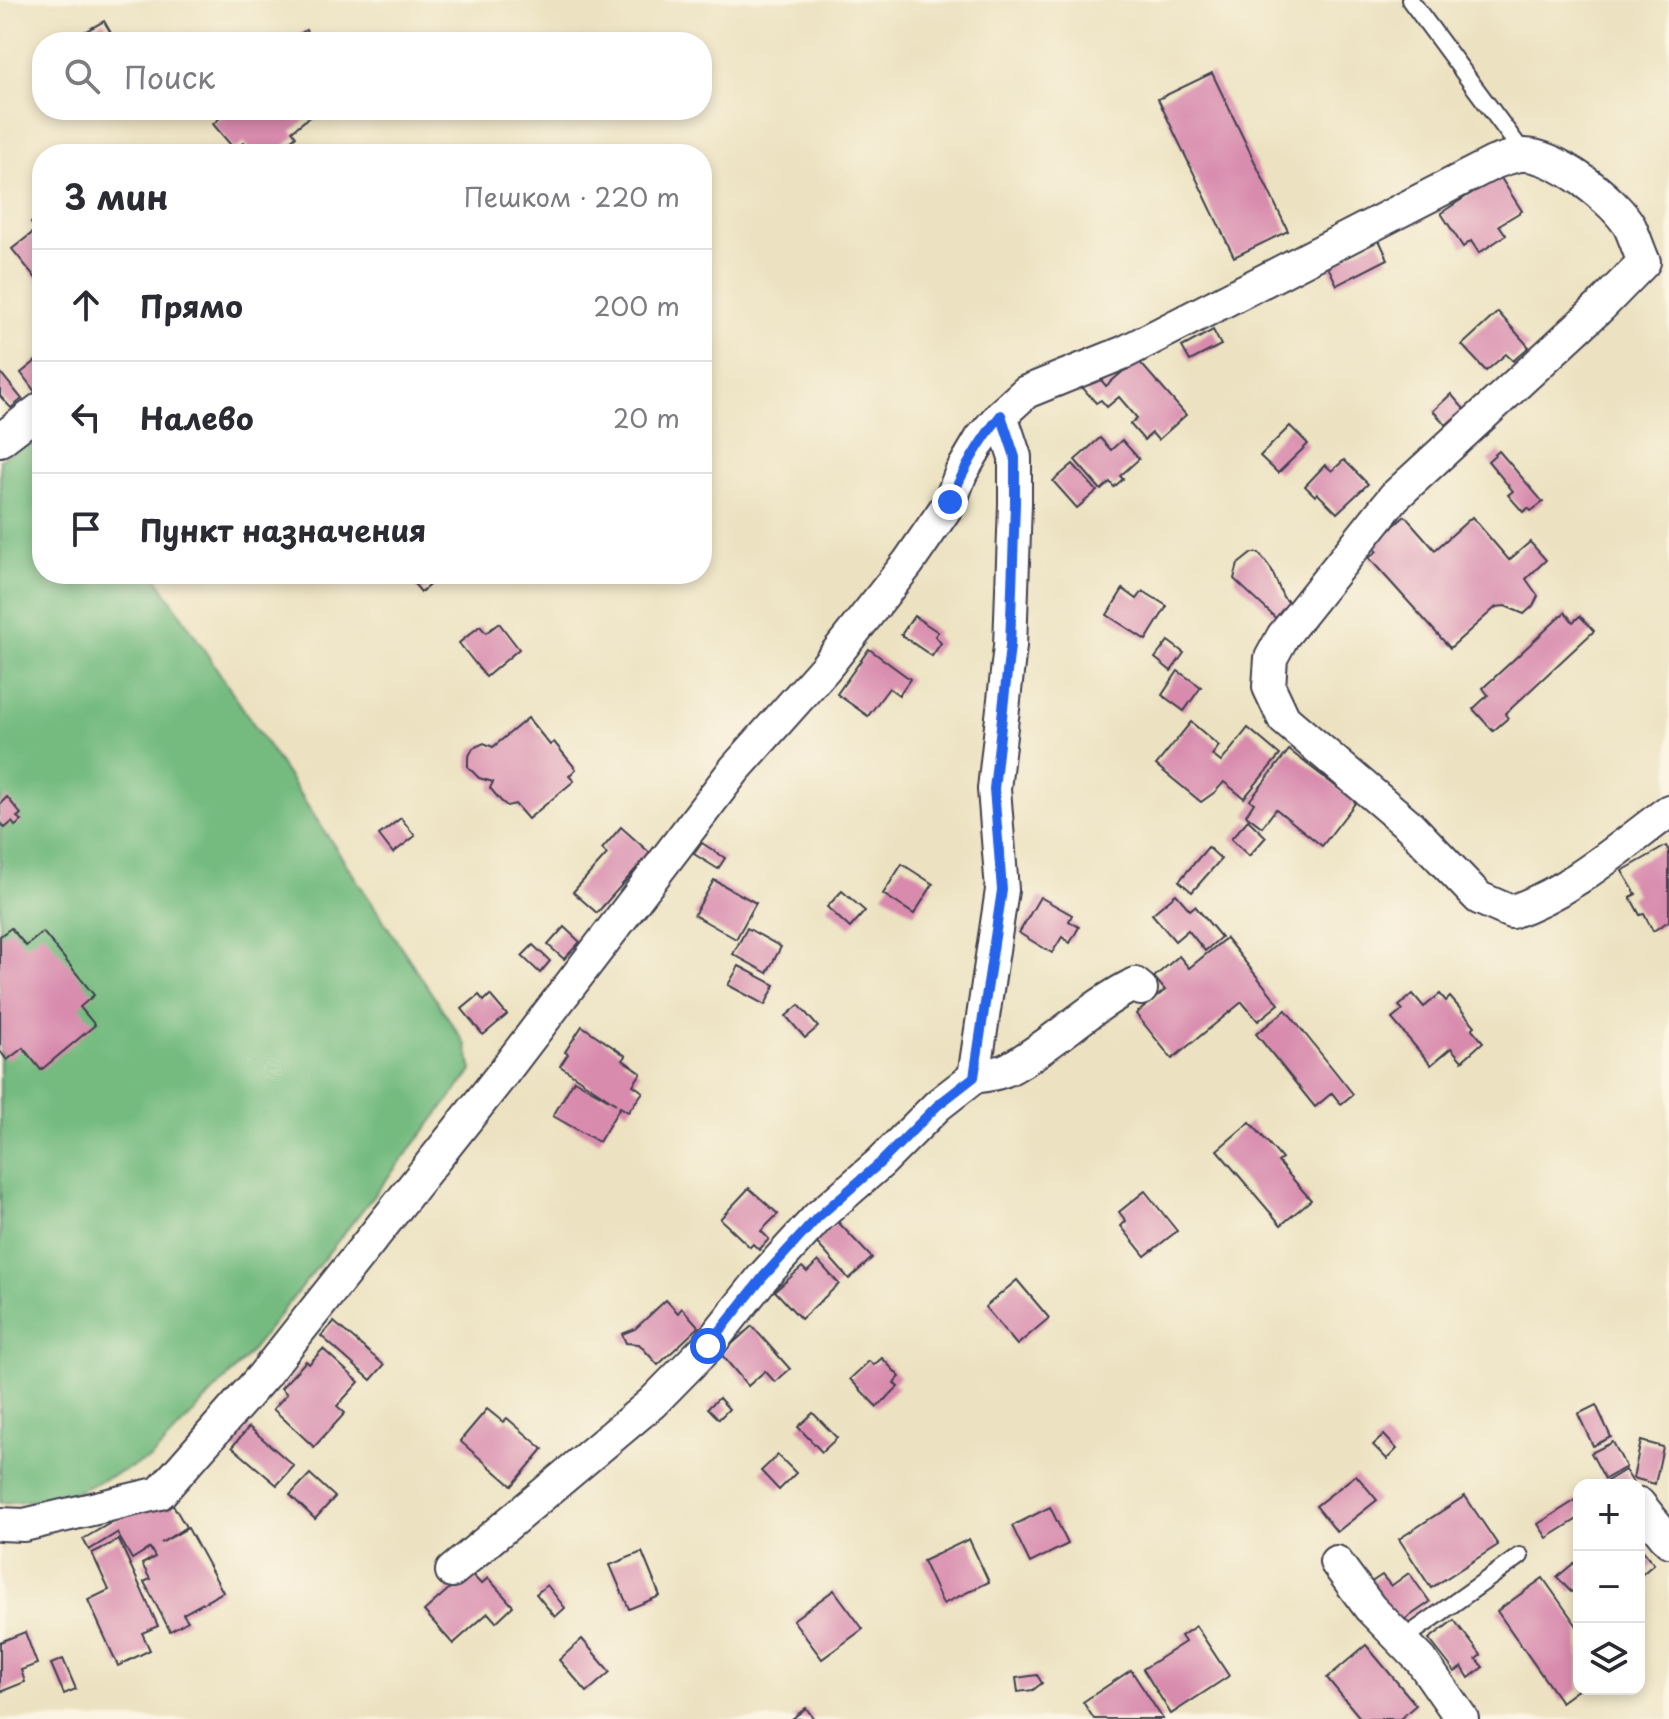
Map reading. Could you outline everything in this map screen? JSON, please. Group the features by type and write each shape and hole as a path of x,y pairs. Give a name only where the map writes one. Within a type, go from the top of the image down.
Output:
{"street":[{"path":"0,1524 24,1525 160,1493 263,1376 500,1077 735,769 825,668 908,563 950,502 961,473 981,439 1026,392 1125,352 1493,163 1524,154 1551,162 1577,175 1603,196 1629,225 1644,262 1600,307 1394,497 1283,636 1271,658 1269,687 1284,719 1410,826 1479,898 1511,912 1533,905 1570,883 1669,811"},
{"path":"974,1077 1002,890 994,789 1010,646 1015,457 1001,415"},
{"path":"0,440 32,416"},
{"path":"452,1571 652,1403 708,1346 763,1277 818,1217 880,1163 938,1105 974,1077 1008,1069 1107,998 1135,984 1141,989"},
{"path":"1645,1511 1669,1541"},
{"path":"1336,1562 1370,1608 1421,1660 1461,1718"}],"lane":[{"path":"1410,0 1524,154"},
{"path":"1402,1640 1520,1556"}],"green space":[{"path":"32,436 32,584 161,584 466,1045 472,1071 243,1361 150,1459 62,1498 0,1503 0,460"}],"building":[{"path":"104,21 110,32 84,32"},
{"path":"1212,73 1288,231 1234,257 1158,99"},
{"path":"217,120 306,120 292,131 296,136 286,144 230,144 213,124"},
{"path":"1499,175 1522,211 1499,225 1506,235 1479,253 1471,241 1463,247 1441,213"},
{"path":"32,233 32,274 12,249"},
{"path":"1379,240 1388,259 1337,285 1327,265"},
{"path":"1498,312 1529,347 1513,361 1506,354 1486,371 1462,345"},
{"path":"1213,330 1221,345 1190,361 1182,347"},
{"path":"1137,359 1186,415 1158,440 1152,433 1144,440 1130,424 1137,418 1119,397 1107,407 1101,400 1096,403 1082,387 1097,375 1106,386"},
{"path":"32,364 32,388 21,373"},
{"path":"0,372 22,399 11,408 0,396"},
{"path":"1451,394 1464,409 1446,425 1433,411"},
{"path":"1290,426 1308,444 1278,473 1260,456"},
{"path":"1100,438 1111,450 1122,440 1139,459 1120,476 1123,479 1114,487 1110,482 1101,490 1075,460"},
{"path":"1499,451 1543,502 1531,511 1528,508 1523,512 1508,495 1513,491 1488,461"},
{"path":"1344,460 1368,484 1337,513 1305,486 1325,465 1332,471"},
{"path":"1073,464 1097,491 1077,508 1053,481"},
{"path":"1405,516 1435,550 1472,517 1509,560 1530,542 1546,560 1526,579 1538,596 1533,606 1524,614 1505,606 1496,607 1450,648 1369,558 1377,551 1372,545"},
{"path":"1252,553 1259,553 1271,569 1283,597 1295,608 1281,623 1234,579 1238,564"},
{"path":"414,584 430,584 421,592"},
{"path":"1123,589 1137,599 1143,591 1167,606 1146,640 1107,615"},
{"path":"1565,612 1573,622 1580,616 1594,631 1505,714 1508,718 1493,731 1473,709 1488,695 1483,688"},
{"path":"914,616 938,632 935,636 941,643 932,656 901,635"},
{"path":"499,623 519,649 486,677 459,643 480,626 486,633"},
{"path":"1168,641 1184,653 1171,671 1155,658"},
{"path":"869,649 910,679 899,695 889,688 868,716 837,694"},
{"path":"1178,671 1201,687 1184,711 1162,695"},
{"path":"528,718 550,745 554,742 576,769 569,776 574,781 528,819 515,804 507,806 501,801 490,788 493,782 479,778 468,767 468,758 473,748 484,743 493,747"},
{"path":"1191,722 1219,746 1212,755 1221,762 1248,728 1280,755 1244,798 1224,782 1201,802 1156,765"},
{"path":"1289,750 1356,802 1322,846 1276,809 1262,827 1246,815 1254,803 1250,800"},
{"path":"7,797 21,814 17,817 22,821 15,826 12,822 5,828 0,822 0,804"},
{"path":"401,818 415,836 393,853 379,835"},
{"path":"1248,820 1266,837 1249,856 1231,839"},
{"path":"621,827 650,853 597,913 573,892 607,854 602,849"},
{"path":"702,843 725,858 718,869 694,854"},
{"path":"1666,846 1669,851 1669,921 1653,931 1630,897 1636,894 1622,871"},
{"path":"1208,847 1221,859 1192,892 1179,881"},
{"path":"902,864 933,884 914,914 883,894"},
{"path":"714,880 756,903 736,939 694,915"},
{"path":"842,891 865,911 850,928 827,907"},
{"path":"1176,894 1190,910 1195,906 1221,937 1205,951 1188,930 1175,941 1152,914"},
{"path":"1040,897 1072,915 1069,921 1079,927 1070,943 1062,937 1052,953 1019,933"},
{"path":"564,927 580,942 564,959 548,945"},
{"path":"11,928 26,946 43,932 94,995 80,1007 95,1025 41,1070 23,1048 7,1060 0,1051 0,936"},
{"path":"747,928 781,947 767,973 733,954"},
{"path":"1226,938 1279,1004 1258,1021 1242,1002 1172,1059 1136,1014 1165,990 1154,977 1179,956 1189,968"},
{"path":"533,945 550,961 540,973 522,956"},
{"path":"739,966 775,985 765,1005 728,985"},
{"path":"1413,994 1424,1007 1440,994 1446,1001 1450,997 1475,1026 1472,1029 1483,1042 1462,1061 1451,1048 1431,1065 1392,1019 1403,1010 1399,1006"},
{"path":"479,995 484,1001 490,995 507,1015 483,1035 462,1009"},
{"path":"799,1005 818,1027 805,1038 786,1016"},
{"path":"1286,1010 1353,1094 1341,1104 1332,1093 1315,1107 1256,1034"},
{"path":"582,1026 626,1056 623,1060 641,1073 633,1085 643,1092 628,1112 620,1107 599,1142 553,1116 574,1080 616,1104 560,1066"},
{"path":"1250,1122 1282,1159 1278,1162 1311,1200 1281,1225 1217,1150"},
{"path":"749,1188 778,1214 761,1231 769,1239 759,1250 753,1244 750,1247 720,1219"},
{"path":"1145,1191 1177,1231 1145,1256 1121,1226 1126,1221 1119,1212"},
{"path":"837,1221 872,1258 849,1279 815,1241"},
{"path":"818,1261 839,1284 801,1319 775,1291 802,1267 807,1272"},
{"path":"1017,1280 1049,1318 1017,1345 985,1307"},
{"path":"666,1300 678,1313 682,1308 699,1327 658,1365 639,1344 626,1343 622,1334 635,1329"},
{"path":"334,1322 384,1365 371,1380 321,1336"},
{"path":"752,1326 790,1369 775,1382 765,1371 748,1386 721,1354"},
{"path":"323,1349 359,1382 337,1406 345,1413 314,1447 273,1409 287,1394 281,1388 306,1361 309,1364"},
{"path":"882,1358 900,1377 894,1383 898,1387 877,1407 850,1379 869,1361 874,1365"},
{"path":"719,1398 729,1409 719,1419 708,1408"},
{"path":"1596,1405 1611,1437 1593,1446 1578,1414"},
{"path":"487,1409 503,1422 507,1418 543,1449 512,1486 460,1441"},
{"path":"813,1413 837,1438 822,1452 798,1427"},
{"path":"249,1427 294,1466 277,1485 232,1447"},
{"path":"1384,1435 1397,1449 1387,1459 1373,1445"},
{"path":"1641,1441 1663,1447 1655,1484 1633,1478"},
{"path":"1613,1442 1626,1467 1605,1479 1591,1453"},
{"path":"778,1455 796,1473 779,1490 761,1471"},
{"path":"1625,1470 1631,1479 1611,1479"},
{"path":"310,1474 335,1497 315,1519 290,1495"},
{"path":"1356,1475 1377,1500 1337,1532 1316,1506"},
{"path":"165,1491 186,1527 161,1543 188,1528 223,1592 183,1614 188,1621 170,1631 144,1582 150,1579 142,1564 155,1557 150,1548 132,1559 117,1533 89,1550 83,1539"},
{"path":"1465,1496 1498,1545 1431,1588 1399,1539"},
{"path":"1573,1502 1573,1522 1547,1538 1538,1524"},
{"path":"1050,1507 1068,1544 1030,1563 1012,1526"},
{"path":"969,1539 989,1582 943,1604 923,1561"},
{"path":"119,1540 158,1626 142,1633 150,1650 118,1666 88,1600 109,1590 92,1553"},
{"path":"642,1552 660,1596 629,1609 610,1565"},
{"path":"1645,1553 1654,1564 1645,1572"},
{"path":"1573,1564 1573,1590 1571,1592 1557,1577"},
{"path":"469,1571 481,1584 488,1578 513,1606 496,1622 488,1613 453,1644 424,1611"},
{"path":"1409,1573 1430,1602 1398,1624 1370,1583 1382,1575 1391,1586"},
{"path":"1543,1578 1573,1620 1573,1693 1561,1702 1497,1611"},
{"path":"547,1585 565,1608 555,1617 536,1594"},
{"path":"834,1590 863,1629 822,1659 793,1620"},
{"path":"1454,1620 1481,1655 1476,1659 1483,1667 1469,1678 1462,1667 1455,1672 1429,1639"},
{"path":"1196,1626 1229,1676 1171,1714 1143,1669 1185,1642 1181,1636"},
{"path":"25,1632 37,1664 21,1670 25,1682 0,1692 0,1642"},
{"path":"582,1639 610,1672 587,1692 559,1660"},
{"path":"1366,1645 1416,1705 1400,1719 1361,1719 1327,1678"},
{"path":"63,1659 76,1689 64,1694 51,1664"},
{"path":"1131,1670 1163,1719 1094,1719 1083,1702"},
{"path":"1037,1675 1042,1683 1033,1690 1018,1692 1016,1678"},
{"path":"806,1708 814,1719 792,1719"}],"route":[{"path":"708,1346 763,1277 818,1217 880,1163 938,1105 974,1077 1002,890 994,789 1010,646 1015,457 1001,415 981,439 961,473 950,502"}]}
